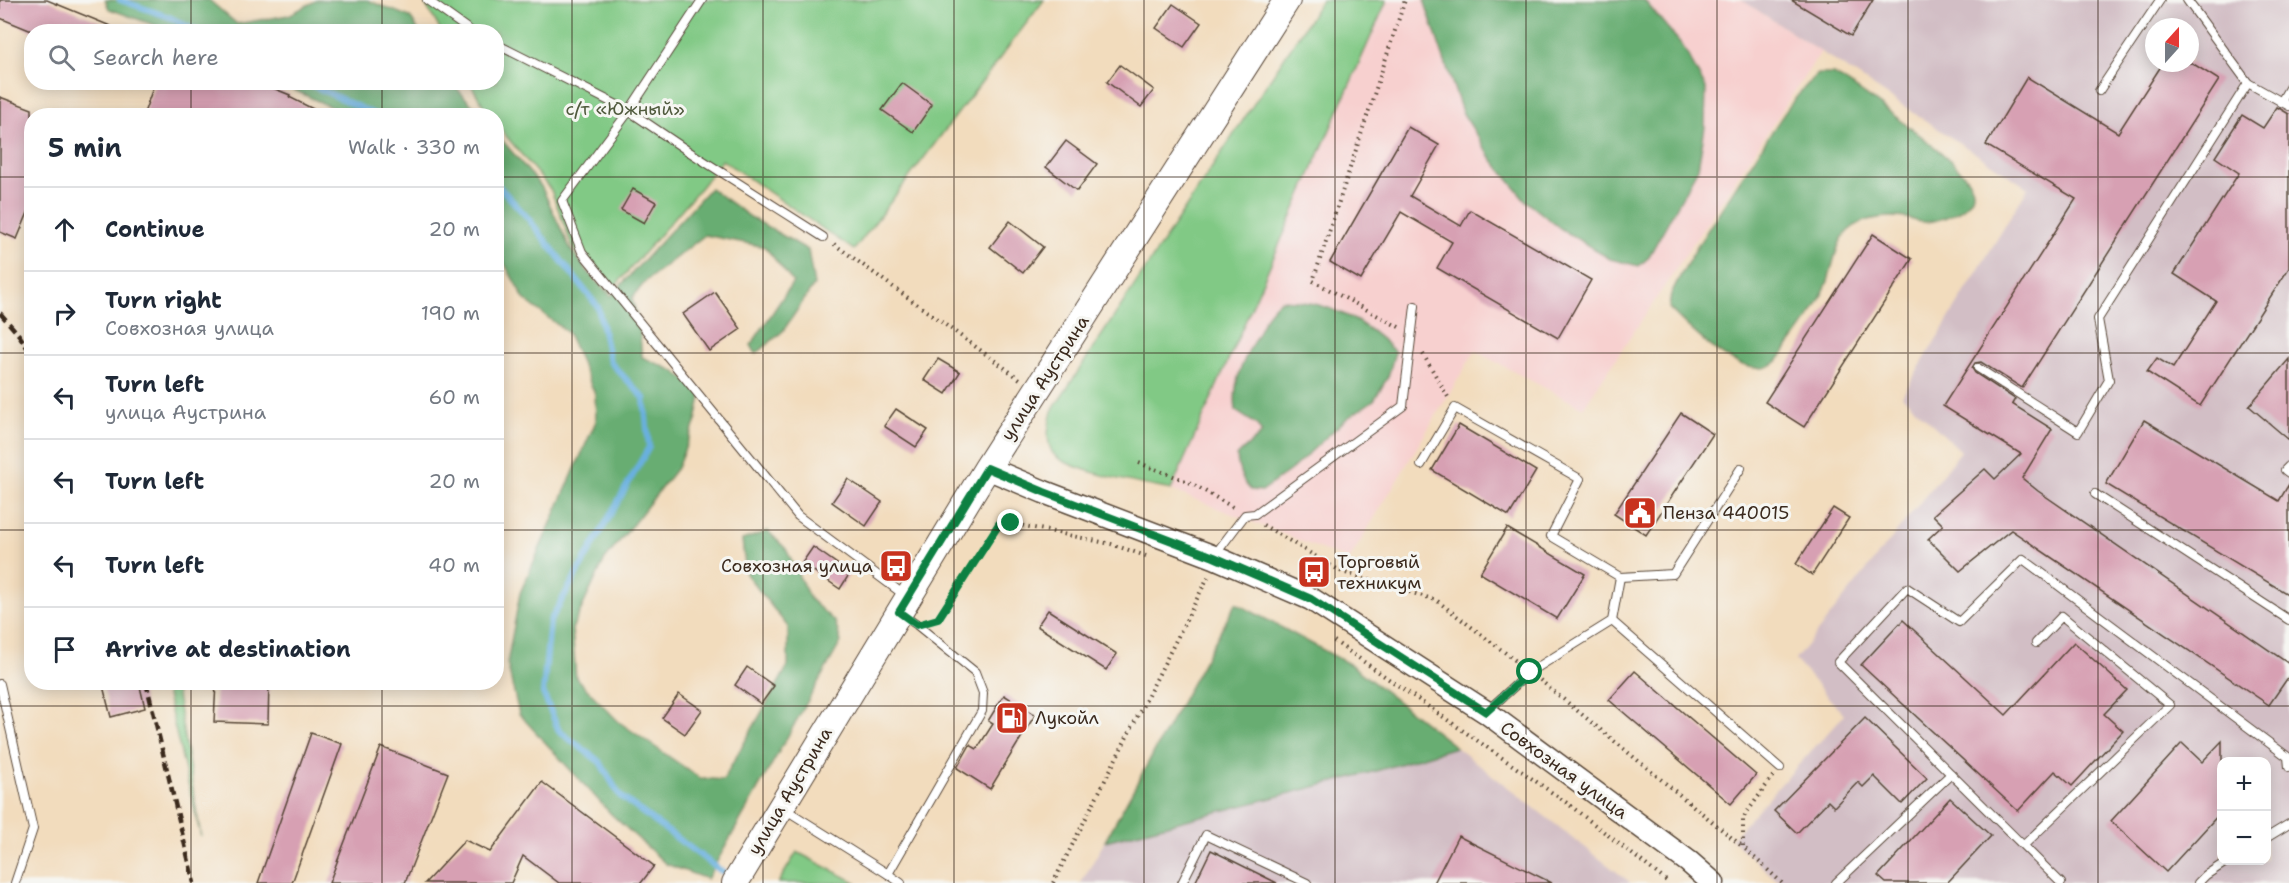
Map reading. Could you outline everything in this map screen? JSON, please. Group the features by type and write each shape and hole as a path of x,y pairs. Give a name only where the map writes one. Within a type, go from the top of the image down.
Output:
{"main road":[{"name":"улица Аустрина","path":"739,875 780,806 908,612 987,468 1287,0"},
{"name":"Совхозная улица","path":"987,468 1214,557 1311,599 1486,712 1689,862 1713,883"}],"lane":[{"path":"427,0 461,24"},
{"path":"702,0 629,111 562,201 582,252 798,516 975,672 983,693 982,711 888,874"},
{"path":"2098,91 2160,0"},
{"path":"2187,0 2248,83 2285,104 2289,88"},
{"path":"504,48 629,111 697,158 824,237"},
{"path":"1978,368 2078,432 2109,380 2098,319 2248,83"},
{"path":"1214,557 1245,514 1255,514 1403,406 1415,306"},
{"path":"1421,465 1455,408 1580,479 1551,536 1620,577 1673,574 1741,468"},
{"path":"2289,466 2285,470 2289,474"},
{"path":"2095,494 2289,620"},
{"path":"2061,883 1838,662 1907,588 1959,622 2023,559 2288,757 2289,767"},
{"path":"1486,712 1530,672 1612,621 1620,577"},
{"path":"2024,845 2170,705 2062,616 2036,643"},
{"path":"1612,621 1780,768"},
{"path":"0,684 33,829 15,883"},
{"path":"1836,883 1951,774"},
{"path":"780,806 901,883"},
{"path":"2271,835 2289,824"},
{"path":"1182,883 1206,835 1307,883"},
{"path":"2198,883 2222,865"}],"path":[{"path":"1405,0 1312,281 1412,334 1455,408"},
{"path":"824,237 1037,390"},
{"path":"1139,463 1189,482 1342,572 1436,600 1530,672 1782,883"},
{"path":"908,612 938,619 999,524 1011,523 1112,544"},
{"path":"1053,883 1207,576 1217,580"},
{"path":"1325,635 1567,803 1669,883"},
{"path":"1743,848 1743,818 1780,768"}],"shaded area":[{"path":"1387,0 1742,0 1821,52 1583,408 1475,351 1349,560 1171,490"},
{"path":"1742,0 2289,0 2289,883 1780,883 1731,839 1844,715 1795,660 1961,451 1902,396 2028,188"},
{"path":"1456,747 1631,883 1081,883 1105,841 1376,771"}],"green space":[{"path":"105,0 209,0 237,24 151,24 109,9"},
{"path":"317,0 367,0 410,17 414,24 237,24 289,15"},
{"name":"с/т «Южный»","path":"423,0 1044,0 854,250 722,160 610,292 573,248 551,190 504,133 504,108 485,108 474,90 504,90 504,24 437,24"},
{"path":"1322,0 1387,0 1171,490 1089,471 1060,459 1052,452 1049,442 1048,431 1052,411"},
{"path":"1424,0 1644,0 1682,45 1706,88 1705,127 1698,168 1648,258 1639,266 1610,259 1561,229 1526,201 1492,159 1462,112"},
{"path":"1818,74 1833,74 1844,80 1917,132 1956,166 1968,180 1973,191 1972,198 1968,204 1954,214 1929,222 1889,217 1872,219 1855,226 1843,237 1823,292 1782,356 1775,363 1762,368 1748,367 1733,361 1689,328 1669,308 1671,294 1699,244 1773,129 1799,94"},
{"path":"294,90 458,90 475,108 333,108"},
{"path":"504,142 541,186 571,250 611,296 710,188 752,218 808,250 814,285 783,331 756,354 751,345 793,282 765,247 705,235 646,281 632,298 639,324 642,357 674,371 702,392 696,421 677,468 604,561 572,629 576,678 619,722 700,778 723,780 788,666 788,627 746,574 742,540 768,531 786,549 810,599 835,622 841,642 707,879 666,864 611,814 519,714 507,663 520,593 596,421 595,394 568,333 524,299 504,262"},
{"path":"1281,300 1313,304 1343,314 1371,330 1395,352 1388,377 1374,400 1346,419 1292,469 1262,491 1251,490 1241,475 1237,456 1262,433 1257,425 1236,411 1237,381 1247,353 1267,316"},
{"path":"1236,603 1351,665 1456,747 1376,771 1105,841"},
{"path":"166,690 176,690 201,837"},
{"path":"797,852 857,883 778,883"}],"building":[{"path":"0,0 47,0 106,24 24,24 24,28 0,18"},
{"path":"1791,0 1873,0 1851,36"},
{"path":"1173,4 1201,23 1184,47 1156,28"},
{"path":"1120,65 1154,90 1141,107 1107,82"},
{"path":"2199,67 2219,80 2022,388 1981,362 1975,363 1972,368 1975,373 2015,399 2012,404 2052,429 2022,478 2289,664 2289,676 2269,705 2011,530 1960,571 1928,539 1943,525 1933,515 1985,469 1995,479 2021,454 1943,406 2076,199 1986,145 2027,77 2118,133 2157,72 2199,72"},
{"path":"902,83 932,105 913,132 882,110"},
{"path":"152,90 278,90 311,108 146,108"},
{"path":"0,97 29,108 24,108 24,222 17,239 0,232"},
{"path":"2277,107 2289,114 2289,268 2200,406 2147,372 2157,358 2173,368 2216,301 2174,274 2239,173 2215,157 2242,115 2263,128"},
{"path":"1408,127 1439,145 1410,196 1461,226 1470,210 1591,280 1558,338 1437,268 1452,242 1401,212 1361,280 1330,262"},
{"path":"1066,141 1097,164 1077,191 1046,167"},
{"path":"633,189 656,202 644,223 621,210"},
{"path":"1010,221 1043,247 1023,273 990,247"},
{"path":"1873,234 1912,259 1804,427 1765,402"},
{"path":"715,292 741,329 709,351 683,314"},
{"path":"938,359 960,372 946,394 924,380"},
{"path":"2289,359 2289,440 2249,406"},
{"path":"896,409 928,430 916,447 884,426"},
{"path":"1681,413 1713,434 1646,535 1614,514"},
{"path":"2144,420 2279,501 2289,484 2289,595 2106,484"},
{"path":"1459,425 1536,471 1509,516 1432,470"},
{"path":"848,479 882,502 866,526 832,502"},
{"path":"1833,508 1849,518 1812,575 1796,564"},
{"path":"1507,528 1585,574 1557,619 1480,573"},
{"path":"813,547 850,573 840,589 802,563"},
{"path":"1048,610 1117,654 1106,670 1037,626"},
{"path":"1903,620 2006,715 2074,642 2127,690 2104,714 2123,731 2072,786 2055,771 2018,811 1861,665"},
{"path":"747,667 774,686 761,704 735,685"},
{"path":"1635,671 1756,775 1731,804 1609,700"},
{"path":"104,690 141,690 145,708 111,717"},
{"path":"216,690 269,690 268,724 214,722"},
{"path":"679,694 702,710 685,734 662,718"},
{"path":"1004,695 1035,715 990,789 957,768 970,745 977,749 993,724 988,721"},
{"path":"1865,718 1927,778 1902,804 1874,776 1863,787 1858,782 1834,807 1828,801 1797,833 1774,811"},
{"path":"311,733 342,744 292,883 258,883"},
{"path":"2222,741 2222,757 2217,757 2217,816 2166,872 2111,821 2182,743 2202,762"},
{"path":"381,747 448,773 405,883 329,883"},
{"path":"542,782 654,866 641,883 559,883 523,856 511,883 425,883 465,840 490,852"},
{"path":"1950,798 1991,836 1947,883 1886,883 1878,876"},
{"path":"1458,836 1552,883 1434,883"},
{"path":"1211,850 1277,883 1195,883"}],"waterway":[{"path":"120,0 183,24"},
{"path":"322,90 361,108"},
{"path":"504,192 527,217 598,307 610,362 644,398 649,447 550,621 543,693 559,731 600,762 620,796 732,879"}],"railway":[{"path":"0,313 24,343"},
{"path":"148,690 194,883"}],"place":[{"name":"Пенза 440015","path":"1640,513"},
{"name":"Совхозная улица","path":"896,566"},
{"name":"Торговый техникум","path":"1314,572"},
{"name":"Лукойл","path":"1012,718"}],"route":[{"path":"1011,523 999,524 938,619 917,625 899,612 987,468 1214,557 1311,599 1372,636 1486,712 1530,672"}]}
